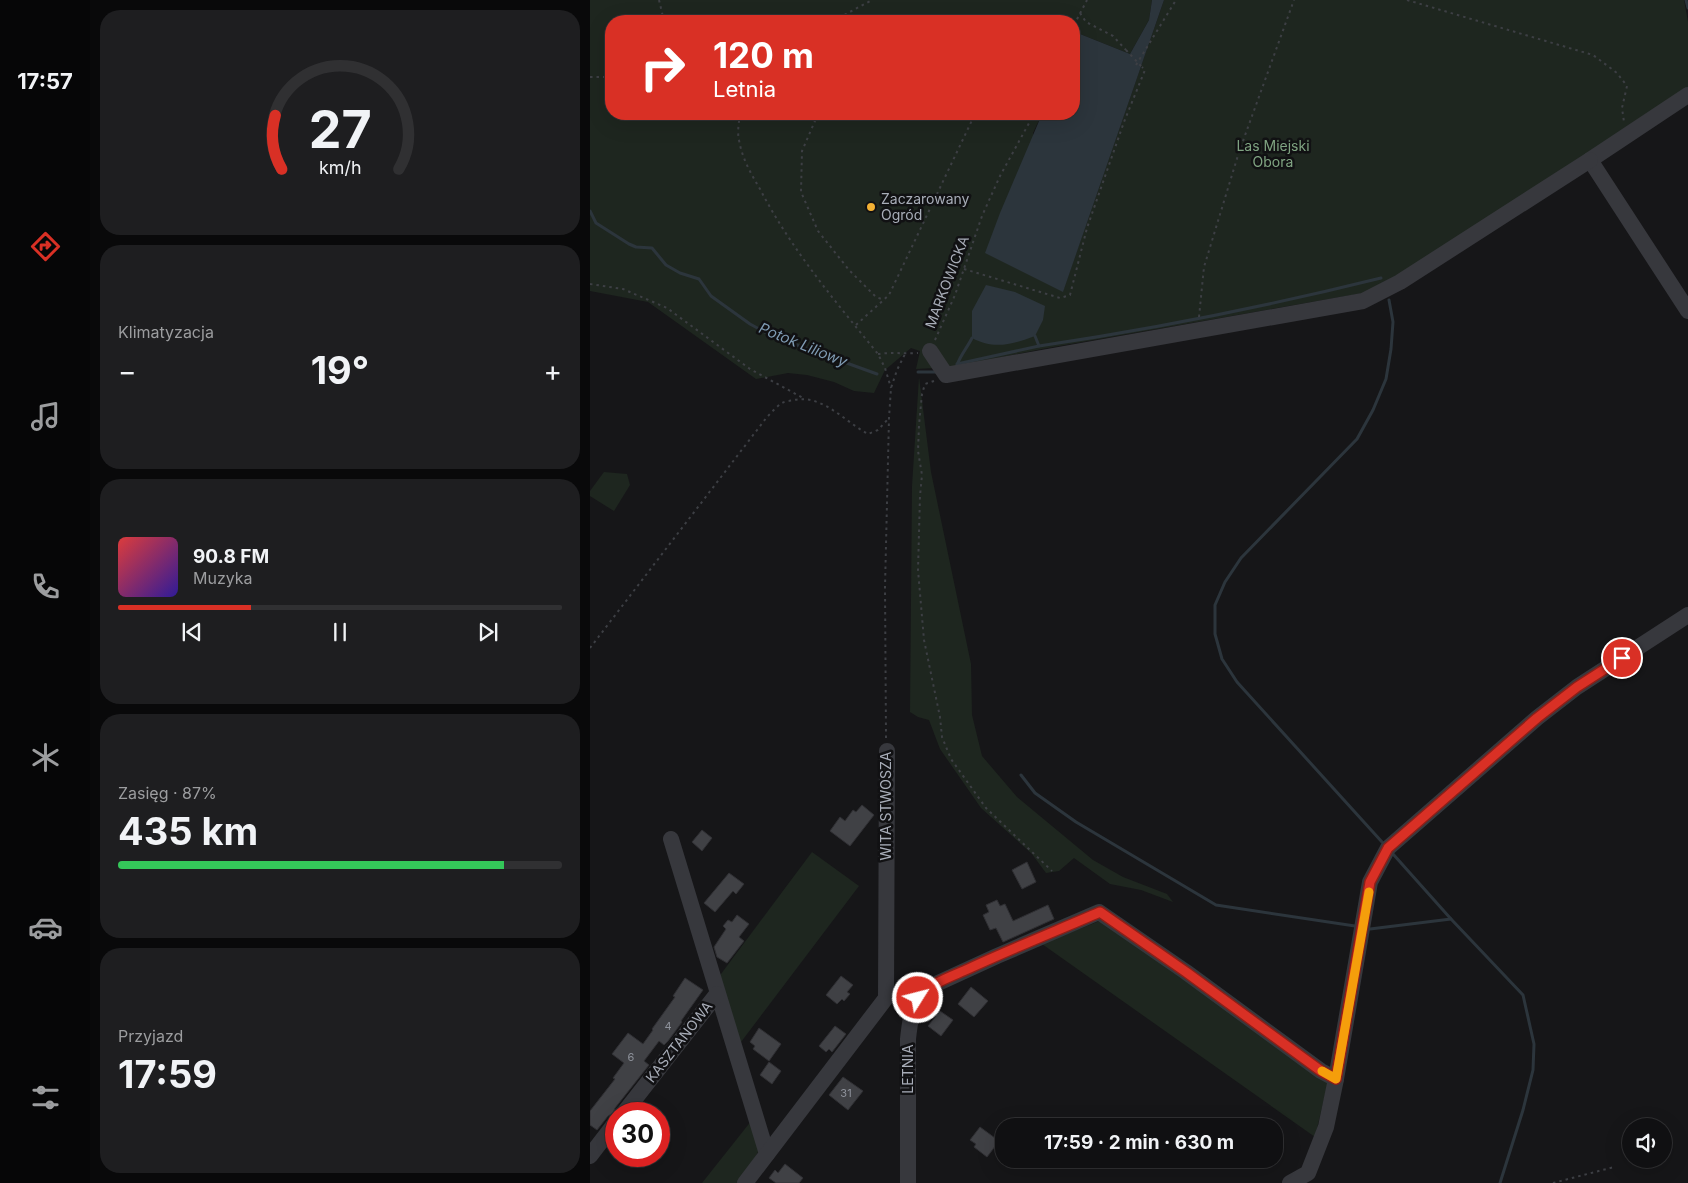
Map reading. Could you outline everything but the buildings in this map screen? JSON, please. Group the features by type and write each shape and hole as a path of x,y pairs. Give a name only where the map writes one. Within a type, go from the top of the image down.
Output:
{"street":[{"path":"930,351 946,375 1363,302 1400,282 1688,95"},
{"path":"1590,160 1688,311"},
{"path":"1290,1183 1307,1178 1326,1127 1370,882 1388,848 1543,713 1577,687 1688,615"},
{"name":"WITA STWOSZA","path":"745,1183 886,998 886,751"},
{"path":"671,839 767,1154"},
{"name":"LETNIA","path":"908,1183 908,1039 910,1016 918,998 925,989 1100,912 1186,972 1321,1071 1336,1079"},
{"name":"KASZTANOWA","path":"632,1102 717,994"},
{"path":"590,1156 605,1136"}],"path":[{"path":"659,0 663,15"},
{"path":"843,15 872,0"},
{"path":"964,269 1060,298 1070,295 1087,228 1124,122 1145,70 1113,36 1086,22 1080,13 1087,0"},
{"path":"1136,65 1176,0"},
{"path":"1199,316 1204,267 1239,152 1294,0"},
{"path":"1407,0 1592,54 1617,73 1627,86 1622,108 1625,124"},
{"path":"590,77 605,77"},
{"path":"740,120 738,138 748,168 776,220 804,262 878,354 885,368 891,388"},
{"path":"815,120 802,151 801,192 818,231 849,270 876,297 884,300"},
{"path":"855,326 888,295 972,120"},
{"name":"MARKOWICKA","path":"930,351 955,296 982,216 1000,176 1031,120"},
{"path":"590,284 623,289 667,308 750,369 804,398 830,408 868,434 878,430 889,418"},
{"path":"878,354 891,352 905,354 891,388"},
{"path":"946,375 925,384 922,394 918,452 922,475 918,570 924,640 940,717 942,737 951,759 986,808 1052,871"},
{"name":"WITA STWOSZA","path":"886,751 886,587 891,388"},
{"path":"590,648 767,416 782,403 804,398"},
{"path":"1553,1183 1614,1167"}],"green space":[{"name":"Las Miejski Obora","path":"590,0 1152,0 1149,20 1130,54 1080,34 1080,15 605,15 605,120 1039,120 1033,133 1063,291 1164,0 1684,0 1688,22 1688,87 1549,180 1398,287 1042,349 953,367 916,369 920,351 911,348 885,370 874,393 854,391 834,382 807,375 788,373 756,379 648,302 590,291"},
{"path":"919,377 931,472 971,664 972,715 982,756 1017,797 1093,860 1123,877 1167,894 1173,902 1141,890 1110,884 1074,858 1059,871 1046,873 1032,854 981,808 940,749 929,720 918,717 910,712 912,486"},
{"path":"604,472 627,474 630,485 614,511 590,496 590,491"},
{"path":"812,852 859,886 738,1046 718,978"},
{"path":"1102,920 1328,1082 1315,1137 1042,944"},
{"path":"752,1120 759,1150 742,1183 702,1183"}],"shaded area":[{"path":"1152,0 1164,0 1063,292 985,253 1039,120 1080,120 1080,34 1130,54 1149,20"},
{"path":"986,285 1015,292 1045,306 1043,320 1035,336 996,345 980,342 972,338 972,311"}],"waterway":[{"path":"1686,0 1688,8"},
{"name":"Potok Liliowy","path":"590,211 596,223 629,244 636,247 652,248 666,265 680,273 699,279 711,296 750,324 772,336 877,374"},
{"path":"1035,336 1039,346 1125,332 1296,298 1381,278"},
{"path":"1382,842 1237,682 1222,659 1215,634 1215,605 1225,582 1241,558 1357,439 1373,410 1386,379 1393,322 1389,300"},
{"path":"957,365 972,338"},
{"path":"957,364 1039,346"},
{"path":"918,372 938,372"},
{"path":"1021,775 1035,793 1076,822 1216,905 1355,926"},
{"path":"1393,854 1523,995 1534,1044 1533,1070 1523,1110 1500,1183"},
{"path":"1370,929 1451,919"}],"slow traffic":[{"path":"1322,1071 1336,1079 1369,892"}],"place":[{"name":"Zaczarowany Ogród","path":"871,207"}],"route":[{"path":"918,998 925,989 1100,912 1186,972 1321,1071 1336,1079 1370,882 1388,848 1537,718 1577,687 1622,658"}]}
